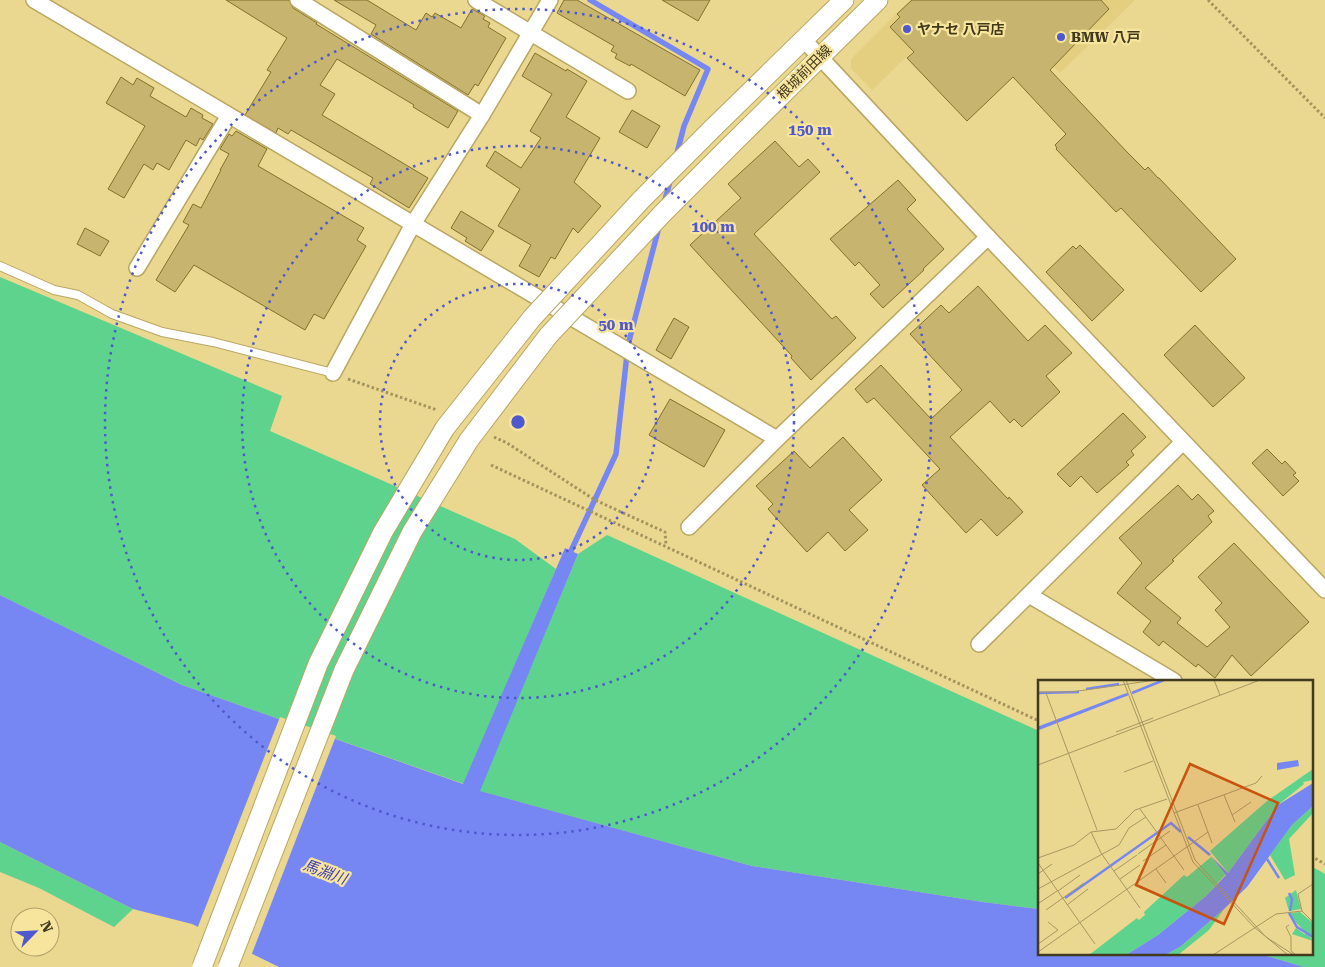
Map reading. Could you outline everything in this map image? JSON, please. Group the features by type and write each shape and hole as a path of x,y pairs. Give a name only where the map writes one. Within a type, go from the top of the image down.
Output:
{"street":[{"path":"34,0 228,117 776,439"},
{"path":"298,0 482,115"},
{"path":"476,0 628,91"},
{"path":"333,373 413,224 482,115 550,0"},
{"name":"根城前田線","path":"202,967 318,664 383,532 445,428 532,318 642,199 844,0"},
{"name":"根城前田線","path":"228,967 344,670 412,532 469,440 548,336 662,214 878,0"},
{"path":"804,40 988,237 1325,590"},
{"path":"137,268 228,117"},
{"path":"689,527 776,439 988,237"},
{"path":"979,644 1183,442"},
{"path":"1029,595 1172,680"}],"lane":[{"path":"0,266 54,290 78,295 112,314 162,332 214,342 333,373"}],"path":[{"path":"1208,0 1325,118"},
{"path":"333,373 438,410"},
{"path":"490,435 507,443 595,500 665,532 666,546"},
{"path":"492,465 1038,722"},
{"path":"1312,857 1325,864"}],"shaded area":[{"name":"ヤナセ 八戸店","path":"910,0 965,0 872,90 851,68 851,59"},
{"name":"BMW 八戸","path":"988,0 1135,0 1060,73"}],"green space":[{"path":"0,277 282,396 270,431 515,539 556,569 464,784 182,685 0,595"},
{"path":"607,535 1038,731 1038,909 752,866 479,791 578,554"},
{"path":"0,842 133,909 114,927 39,888 0,872"},
{"path":"1312,867 1325,874 1325,967 1304,967 1260,954 1312,954"}],"water":[{"name":"馬淵川","path":"565,548 578,554 480,791 752,866 1038,909 1038,954 1260,954 1304,967 279,967 192,924 133,909 0,842 0,595 182,685 463,784"}],"pier":[{"path":"280,717 336,736 251,956 197,929"}],"building":[{"path":"226,0 289,0 293,8 316,24 458,111 448,128 413,107 414,105 337,59 320,85 335,94 322,115 428,178 409,208 370,184 373,178 291,130 288,134 278,128 276,133 245,115 271,72 267,70 287,38"},
{"path":"334,0 367,0 416,30 426,13 432,17 435,13 461,28 472,9 485,16 483,19 490,23 488,27 506,38 478,86 475,84 468,95 371,34 376,25"},
{"path":"564,0 577,0 700,70 685,96 631,64 630,66 615,58 617,54 611,51 614,46 557,13"},
{"path":"662,0 710,0 698,21"},
{"path":"912,0 1101,0 1109,9 1050,70 1127,152 1145,170 1148,167 1236,259 1201,292 1121,208 1116,212 1056,149 1055,145 1066,134 1013,77 967,121 907,58 914,52 890,27 900,17 897,14"},
{"path":"535,53 587,81 566,117 600,138 574,182 601,206 578,233 573,228 555,259 551,257 539,277 519,266 531,245 498,226 520,189 486,166 495,151 521,168 541,138 530,131 552,94 522,76"},
{"path":"121,77 133,85 137,78 154,88 150,96 186,117 191,108 203,115 202,118 213,124 203,140 200,138 196,146 186,140 169,170 157,163 153,170 144,164 124,198 108,189 145,126 106,103"},
{"path":"632,110 660,126 647,148 619,132"},
{"path":"236,131 267,149 258,166 364,228 357,240 366,246 324,319 314,314 305,330 194,265 175,292 156,280 189,225 183,222 193,204 201,208 229,154 220,149 229,134 232,136"},
{"path":"775,141 799,167 808,159 820,172 754,234 832,319 836,316 856,338 811,380 791,358 792,356 690,245 741,198 728,184"},
{"path":"898,180 916,200 907,209 944,249 883,308 870,294 880,285 859,262 855,266 830,239"},
{"path":"461,211 494,231 481,251 465,241 467,238 451,228"},
{"path":"85,228 109,241 100,256 77,244"},
{"path":"1080,245 1124,290 1092,321 1046,272 1073,246 1076,249"},
{"path":"978,286 1028,341 1045,325 1072,353 1046,376 1060,392 1022,427 1014,419 1010,423 990,401 950,437 1008,499 1009,497 1023,512 997,536 981,519 966,533 922,485 940,469 874,398 867,403 855,389 881,365 931,419 962,390 910,334 941,305 949,313"},
{"path":"674,318 689,327 671,359 656,350"},
{"path":"1195,325 1245,378 1213,407 1164,355"},
{"path":"670,399 725,430 704,467 649,435"},
{"path":"1123,413 1146,437 1131,451 1134,455 1126,462 1129,465 1097,493 1081,476 1070,487 1057,474"},
{"path":"843,437 882,480 849,510 868,530 845,551 828,532 807,552 768,509 773,504 756,486 794,451 810,468"},
{"path":"1267,449 1282,464 1285,461 1296,473 1293,475 1299,481 1283,496 1252,463"},
{"path":"1178,485 1192,500 1198,494 1214,511 1208,516 1212,522 1145,588 1181,618 1177,623 1207,647 1230,627 1215,610 1222,603 1198,577 1234,543 1309,622 1251,676 1232,655 1215,678 1198,664 1196,667 1163,641 1159,646 1143,632 1151,621 1117,593 1142,563 1119,538"}],"waterway":[{"path":"590,0 708,69 684,126 676,157"},
{"path":"664,203 671,178"},
{"path":"571,551 616,454 628,345 659,227"}],"place":[{"name":"ヤナセ 八戸店","path":"907,29"},
{"name":"BMW 八戸","path":"1061,37"}]}
